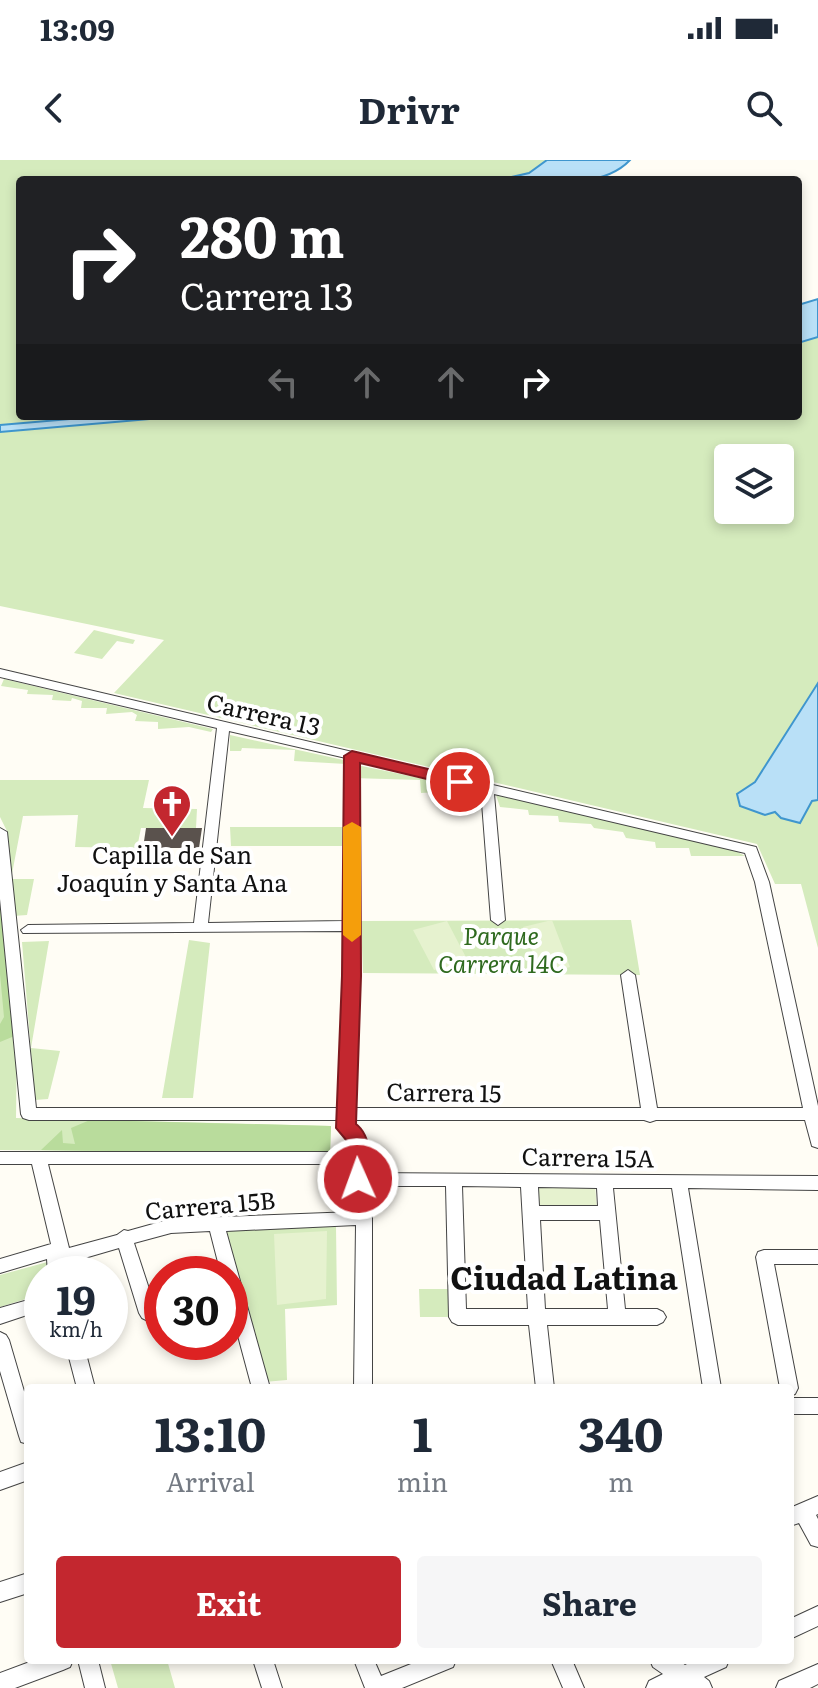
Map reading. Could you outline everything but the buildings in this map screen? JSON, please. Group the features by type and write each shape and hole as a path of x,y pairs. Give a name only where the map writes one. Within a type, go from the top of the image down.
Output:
{"street":[{"name":"Carrera 13","path":"0,673 751,850 762,882 811,1114"},
{"path":"200,928 223,725"},
{"path":"352,756 352,926 346,1128 353,1132 358,1141 358,1200 364,1218 363,1384"},
{"path":"487,788 498,920"},
{"name":"Carrera 15","path":"0,832 29,1114 811,1114"},
{"path":"28,930 352,926"},
{"path":"628,975 650,1116"},
{"path":"811,1114 818,1142"},
{"path":"0,1158 358,1158"},
{"path":"39,1159 62,1252 58,1256"},
{"name":"Carrera 15A","path":"358,1179 818,1183"},
{"path":"454,1179 458,1317 657,1317"},
{"path":"529,1180 545,1384"},
{"path":"604,1180 617,1316"},
{"path":"679,1181 711,1384"},
{"path":"530,1213 607,1213"},
{"name":"Carrera 15B","path":"0,1266 171,1226 364,1218"},
{"path":"216,1223 225,1256"},
{"path":"124,1237 144,1300"},
{"path":"787,1384 764,1257 818,1257"},
{"path":"0,1316 24,1309"},
{"path":"0,1340 24,1422"},
{"path":"248,1340 260,1384"},
{"path":"79,1360 85,1384"},
{"path":"794,1399 818,1406"},
{"path":"0,1481 24,1472"},
{"path":"804,1511 818,1538"},
{"path":"0,1592 24,1584"},
{"path":"794,1627 818,1616"},
{"path":"0,1683 52,1664"},
{"path":"89,1664 95,1688"},
{"path":"264,1664 272,1688"},
{"path":"366,1664 376,1688 436,1664"},
{"path":"563,1664 574,1688"},
{"path":"666,1664 702,1688"},
{"path":"656,1688 710,1664"},
{"path":"786,1688 818,1674"}],"green space":[{"path":"0,160 547,160 529,173 516,176 16,176 16,420 58,420 0,425"},
{"path":"818,337 818,948 801,884 775,884 757,844 114,693 164,640 0,606 0,432 138,420 802,420 802,342"},
{"path":"94,630 135,640 133,644 117,641 102,659 74,653"},
{"path":"4,679 213,729 211,732 189,727 158,729 158,722 135,721 137,715 132,712 106,714 107,708 81,708 82,701 72,698 71,701 52,700 53,695 27,694 28,690 1,686"},
{"path":"230,735 348,761 346,764 294,761 295,750 242,748 241,751 230,751"},
{"path":"352,764 478,790 421,793 420,780 352,778"},
{"path":"0,780 149,780 143,808 197,809 196,828 141,828 137,848 75,847 78,815 23,816 11,879 34,879 27,915 13,916 7,831 0,817"},
{"path":"496,795 732,849 745,856 691,856 689,848 656,848 655,842 626,838 623,832 594,828 591,824 559,822 558,816 529,815 528,810 500,807"},
{"path":"230,827 344,827 342,846 231,846"},
{"path":"0,894 17,1035 16,1118 331,1126 330,1154 0,1150"},
{"path":"0,894 17,1035 0,1042 0,1024 4,1017 0,974"},
{"path":"552,920 570,967 541,974 523,927"},
{"name":"Parque Carrera 14C","path":"631,920 640,975 363,973 361,921"},
{"path":"447,921 469,963 434,970 413,930"},
{"path":"189,940 210,943 193,1098 162,1098"},
{"path":"49,941 31,1048 60,1051 48,1099 35,1100 22,942"},
{"path":"90,1120 331,1126 330,1154 41,1150 62,1130 63,1143 75,1144 71,1128"},
{"path":"537,1183 595,1185 597,1208 540,1209"},
{"path":"336,1226 337,1305 285,1309 287,1380 264,1382 248,1319 248,1256 232,1256 225,1228"},
{"path":"327,1231 326,1299 277,1305 274,1234"},
{"path":"24,1268 24,1300 0,1307 0,1275"},
{"path":"419,1289 457,1289 458,1317 420,1317"},
{"path":"111,1664 168,1664 175,1688 118,1688"}],"water":[{"path":"547,160 630,160 604,176 516,176 529,173"},
{"path":"818,299 818,337 802,342 802,304"},
{"path":"58,420 138,420 0,432 0,425"},
{"path":"818,683 818,800 812,801 800,823 781,818 775,812 765,815 740,806 737,794 755,782"}],"slow traffic":[{"path":"352,827 352,935"}],"place":[{"name":"Capilla de San Joaquín y Santa Ana","path":"172,838"}],"district":[{"name":"Ciudad Latina","path":"564,1276"}],"route":[{"path":"358,1179 358,1141 353,1132 346,1128 352,976 352,756 460,782"}]}
